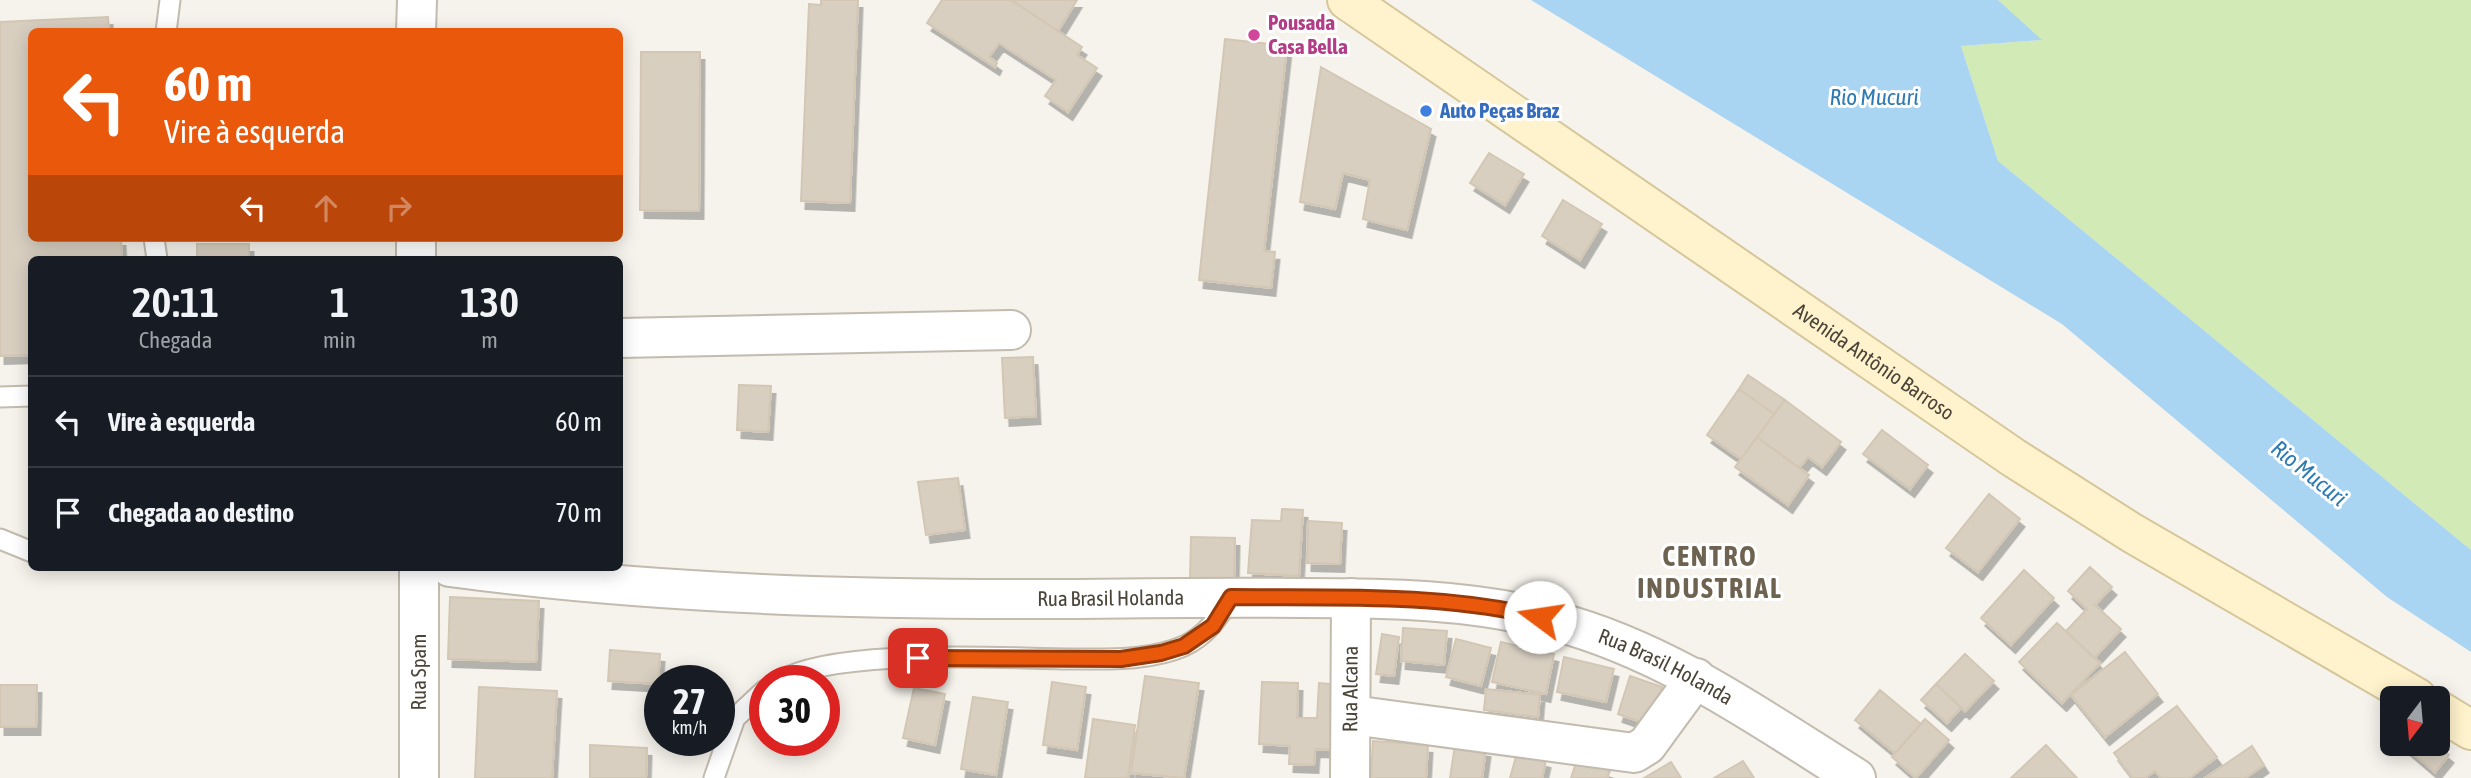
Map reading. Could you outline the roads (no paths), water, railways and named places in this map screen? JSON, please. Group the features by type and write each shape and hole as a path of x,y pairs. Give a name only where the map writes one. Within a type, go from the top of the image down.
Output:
{"main road":[{"name":"Avenida Antônio Barroso","path":"1347,0 2014,458 2132,533 2396,686"},
{"path":"2450,717 2471,730"}],"street":[{"path":"416,0 416,28"},
{"path":"623,338 1011,331"},
{"name":"Rua Spam","path":"419,571 419,778"},
{"name":"Rua Brasil Holanda","path":"487,571 661,590 905,600 1351,598 1440,601 1503,608 1611,639 1696,678 1856,778"},
{"name":"Rua Alcana","path":"1350,778 1351,598"},
{"path":"1352,715 1634,753 1647,745 1696,678"}],"lane":[{"path":"166,28 170,0"},
{"path":"0,397 28,396"},
{"path":"0,539 28,550"},
{"path":"837,665 918,658 1121,659 1161,653 1184,646 1213,626 1231,597"},
{"path":"714,778 735,718 749,705"}],"water":[{"name":"Rio Mucuri","path":"1531,0 1998,0 2042,40 1961,46 1998,161 2471,550 2471,652 2387,597 2062,324"}],"place":[{"name":"Pousada Casa Bella","path":"1254,35"},
{"name":"Auto Peças Braz","path":"1426,111"}],"district":[{"name":"CENTRO INDUSTRIAL","path":"1710,572"}]}
